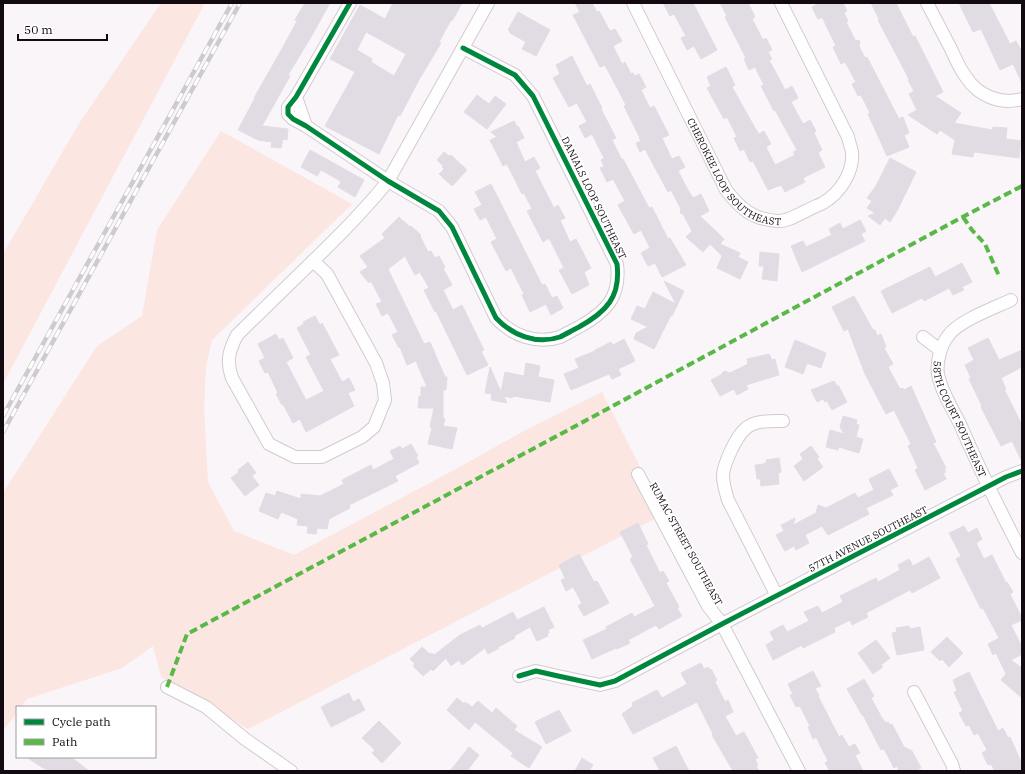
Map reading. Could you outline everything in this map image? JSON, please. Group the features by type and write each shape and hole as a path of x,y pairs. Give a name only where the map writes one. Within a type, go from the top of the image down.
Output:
{"street":[{"name":"DANIALS LOOP SOUTHEAST","path":"350,3 296,97 288,106 288,114 293,119 306,126 388,181 439,211 452,227 496,318 505,327 517,334 535,340 549,340 561,336 596,317 606,309 616,286 618,275 617,264 533,96 515,75 462,48"},
{"path":"313,261 327,274 376,363 383,383 385,400 374,427 362,437 322,456 294,457 269,444 232,378 228,367 229,351 237,335 313,261 349,227 388,181 488,3"},
{"name":"CHEROKEE LOOP SOUTHEAST","path":"633,3 726,190 738,205 751,214 766,219 779,221 789,219 824,202 834,194 844,182 850,169 852,153 848,137 781,3"},
{"path":"927,3 966,78 976,89 988,97 998,101 1014,101 1022,99"},
{"name":"58TH COURT SOUTHEAST","path":"1011,300 958,327 948,335 940,350 938,373 944,391 988,487 1022,553"},
{"name":"58TH COURT SOUTHEAST","path":"923,337 940,350"},
{"path":"777,596 728,500 723,476 726,463 734,445 745,429 769,421 784,421"},
{"name":"57TH AVENUE SOUTHEAST","path":"518,676 536,671 600,685 614,681 1006,477 1022,471"},
{"name":"RUMAC STREET SOUTHEAST","path":"638,474 708,606 722,624 798,771"},
{"path":"167,687 206,706 245,739 291,771"},
{"path":"914,692 952,764 954,771"}],"shaded area":[{"path":"161,3 205,3 3,384 3,254 80,122"},
{"path":"221,131 352,204 212,340 206,367 204,409 208,482 234,531 294,555 524,431 602,392 664,514 248,729 161,677 153,646 122,668 27,699 22,706 16,706 16,714 3,731 3,493 97,346 142,316 157,230"}],"building":[{"path":"305,3 330,3 288,75 290,76 262,126 288,129 287,140 283,139 281,148 271,147 272,142 258,140 238,130 297,21 295,20"},
{"path":"393,3 462,3 452,21 451,20 439,42 441,43 400,116 398,115 379,154 325,126 355,72 330,59 360,5 385,19","holes":["366,32 406,54 394,76 371,62 372,59 357,50"]},
{"path":"575,3 592,3 597,12 599,11 610,31 615,29 622,41 613,46 622,64 625,62 631,74 633,73 635,76 639,74 646,87 641,90 650,108 654,106 669,135 662,138 672,159 679,156 685,167 678,171 693,198 701,194 709,211 700,216 724,239 720,244 740,253 738,257 748,262 740,279 717,268 722,256 710,244 703,252 686,237 692,231 683,214 680,213 681,209 671,190 668,192 645,149 640,152 636,143 641,141 624,106 626,105 605,65 600,67 573,15 580,12"},
{"path":"663,3 693,3 717,50 701,59 694,46 687,50 681,38 686,36 674,14 670,16"},
{"path":"720,3 748,3 755,17 752,19 763,40 766,38 772,50 768,52 772,59 769,60 785,90 792,86 798,98 791,102 803,124 810,120 816,131 814,133 822,150 818,153 825,167 803,178 805,182 785,192 781,185 768,190 753,161 750,162 744,149 740,151 734,138 737,137 727,117 724,119 707,88 711,86 707,77 726,67 735,85 732,87 755,128 759,134 764,131 771,144 766,147 775,165 795,155 793,152 797,150 761,86 764,85 755,67 749,70 744,59 746,58 725,17 727,16"},
{"path":"819,3 843,3 847,11 844,13 848,21 846,22 855,40 860,41 859,46 865,58 867,57 899,119 903,117 909,133 904,135 909,147 887,156 868,114 870,113 861,95 858,96 852,84 856,82 845,62 841,64 833,47 836,46 822,17 818,19 812,7"},
{"path":"871,3 896,3 913,37 915,36 943,92 935,96 961,113 954,123 992,130 993,127 1007,128 1006,139 1021,141 1019,158 974,152 973,157 952,154 955,140 940,130 937,134 908,115 917,110 909,94 914,91"},
{"path":"959,3 989,3 1010,44 1016,41 1022,52 1022,83 1013,64 1000,70 981,29 973,32"},
{"path":"518,12 550,30 536,56 522,49 526,42 510,33 508,30"},
{"path":"572,56 587,86 590,84 602,108 601,109 616,138 612,140 622,160 623,159 649,208 652,207 668,239 670,238 686,265 662,277 655,263 648,266 641,253 650,248 641,230 634,234 618,205 625,201 613,179 607,182 600,168 604,166 601,160 604,158 592,134 585,138 579,126 587,122 577,103 569,107 553,78 560,74 556,65"},
{"path":"477,95 489,104 495,96 506,104 487,129 464,112"},
{"path":"514,121 524,138 516,142 525,162 534,157 540,168 535,171 554,208 558,205 565,218 560,220 570,242 576,239 591,268 584,272 589,285 572,294 559,270 564,268 549,238 543,242 527,211 532,209 524,193 522,194 507,164 503,166 490,140 497,137 491,132"},
{"path":"310,150 364,180 355,197 338,187 341,182 321,170 317,176 301,167"},
{"path":"444,152 449,156 451,155 467,170 452,186 439,174 444,169 437,160"},
{"path":"890,158 916,172 890,222 885,218 880,225 868,216 875,213 867,208 872,201 867,198 876,186"},
{"path":"491,184 542,285 545,284 552,298 557,296 563,308 551,315 546,304 530,312 522,295 524,294 511,268 506,271 491,242 497,239 486,217 480,220 474,209 482,205 475,192"},
{"path":"399,217 421,235 420,236 428,252 431,251 435,258 439,256 445,267 443,268 452,285 443,290 453,310 462,305 484,350 481,351 488,365 467,375 436,311 435,312 424,290 429,288 420,272 415,275 405,256 388,269 424,344 430,342 445,377 447,377 446,390 443,390 443,418 445,419 443,426 457,428 452,449 428,444 432,428 430,427 434,408 418,408 419,396 421,396 421,387 427,387 416,361 407,365 400,347 399,348 392,335 398,332 388,313 382,316 376,304 382,302 371,281 369,283 360,272 368,267 360,256 385,238 382,234"},
{"path":"860,220 866,231 861,234 865,241 802,272 791,246 803,241 806,247 832,235 829,229 840,223 843,229"},
{"path":"760,252 779,254 777,281 762,279 764,266 759,266"},
{"path":"962,263 972,282 962,287 964,290 953,295 949,288 924,301 922,298 892,313 881,291 930,267 935,277"},
{"path":"664,281 684,291 654,349 634,339 636,333 648,327 631,319 637,306 645,309 653,292 676,304"},
{"path":"854,296 873,330 875,330 877,336 881,334 886,347 884,348 893,364 888,367 900,389 903,388 904,390 911,386 936,442 933,443 946,468 944,469 946,472 943,473 946,479 925,490 915,470 918,468 908,446 911,444 894,410 886,414 865,374 848,329 844,331 832,307"},
{"path":"315,316 320,325 322,323 339,355 330,359 342,382 349,378 355,390 348,393 354,406 306,432 300,419 293,423 276,394 278,393 268,372 265,373 259,361 265,358 258,344 276,334 279,340 283,338 293,358 286,362 306,400 324,391 306,357 311,355 297,328 304,324 303,322"},
{"path":"988,338 999,360 1022,350 1022,367 1001,378 1006,389 1004,389 1022,425 1022,462 1012,441 1001,446 981,407 982,406 969,379 971,378 965,365 974,360 968,348"},
{"path":"624,339 635,361 618,369 621,375 612,379 609,374 571,390 564,374 579,368 575,359 595,351 611,342 613,345"},
{"path":"795,340 826,353 821,368 807,363 803,374 785,367"},
{"path":"769,354 772,360 775,359 779,375 746,385 748,389 737,395 734,389 720,396 711,380 721,375 725,371 730,373 748,364 747,359"},
{"path":"526,363 540,366 538,377 554,380 550,402 513,396 512,398 504,396 507,403 491,400 492,394 485,393 490,367 501,392 505,372 524,376"},
{"path":"834,381 837,386 838,385 847,402 832,410 827,401 825,402 823,399 817,402 811,390"},
{"path":"843,416 857,420 856,424 859,425 856,437 863,439 859,453 839,447 838,450 826,447 830,430 844,434 840,427"},
{"path":"411,444 418,456 416,457 419,463 395,476 398,481 349,505 350,508 329,519 327,529 317,528 316,534 307,533 308,526 297,525 298,519 281,512 278,519 259,511 266,493 275,496 277,491 301,499 301,494 320,496 344,484 342,480 371,465 373,470 394,459 390,451 400,446 402,449"},
{"path":"811,446 819,457 817,459 823,467 804,481 794,466 803,459 800,454"},
{"path":"779,458 781,472 778,473 779,484 761,486 760,479 757,479 755,465 765,464 764,463 767,463 766,460"},
{"path":"248,462 256,473 252,476 259,485 245,496 231,478"},
{"path":"889,469 898,486 890,490 893,495 866,508 869,514 828,535 822,526 805,535 809,543 796,550 794,546 785,551 776,535 784,531 781,525 795,518 793,525 816,513 818,505 826,508 855,493 858,498 874,490 869,479"},
{"path":"638,523 648,544 646,545 660,573 663,571 669,581 666,583 679,607 677,608 682,616 659,629 656,625 628,640 630,643 592,659 583,640 607,629 606,627 632,613 634,617 655,606 630,559 633,557 620,532"},
{"path":"964,526 968,533 977,528 982,539 976,543 984,559 992,555 1006,583 1007,582 1013,592 1010,594 1022,618 1022,620 1011,625 1022,647 1022,654 1011,660 1022,668 1022,698 1001,680 1006,674 996,653 993,655 988,644 999,638 983,608 981,609 956,559 961,556 949,533"},
{"path":"579,554 594,582 597,581 609,603 584,616 578,606 582,603 573,587 566,591 561,580 565,578 559,565"},
{"path":"929,557 940,578 912,593 910,590 866,613 868,617 852,625 850,620 834,628 835,632 803,648 802,645 773,660 766,645 774,640 770,632 783,625 787,632 809,621 804,612 818,606 822,613 843,602 840,596 876,578 878,582 900,570 898,565 909,559 913,566"},
{"path":"544,607 554,627 548,630 548,636 537,641 530,627 488,654 485,648 462,665 459,660 451,666 446,658 433,671 431,669 423,676 413,666 415,664 410,659 422,647 430,654 432,653 434,655 460,635 480,625 482,628 513,612 517,620"},
{"path":"909,626 910,629 920,627 924,650 897,655 892,633 897,632 896,628"},
{"path":"947,637 963,653 949,667 942,659 940,661 931,652"},
{"path":"876,640 890,658 881,665 883,667 873,674 858,653"},
{"path":"701,663 704,669 708,667 710,670 711,669 717,680 715,682 725,702 728,700 733,712 725,716 736,736 744,732 758,758 755,759 758,765 756,766 759,771 733,771 712,735 713,734 697,702 633,734 622,714 633,706 632,703 657,690 662,698 687,684 681,673"},
{"path":"813,671 821,686 815,688 818,696 839,737 842,735 849,747 855,744 860,753 855,755 863,771 830,771 825,763 828,761 816,737 813,739 808,727 810,726 800,706 796,707 790,695 793,694 788,684"},
{"path":"969,672 998,731 1003,728 1008,738 1010,737 1022,764 1022,771 995,771 991,764 988,765 982,753 987,750 978,733 974,735 969,725 966,726 959,713 963,711 954,692 957,691 953,680"},
{"path":"864,679 874,696 871,698 882,718 886,723 888,722 890,725 892,724 904,747 912,751 921,768 915,771 899,771 897,766 894,768 884,749 881,750 863,715 847,689"},
{"path":"349,693 353,702 359,699 365,710 331,727 321,707"},
{"path":"457,698 464,704 465,702 472,707 478,701 492,713 496,708 517,726 514,730 542,747 529,768 511,756 513,753 475,722 469,730 447,710"},
{"path":"559,710 571,731 546,744 535,722"},
{"path":"379,721 401,743 382,763 372,753 375,750 362,738"},
{"path":"676,746 689,771 660,771 653,758"},
{"path":"469,747 479,755 467,771 450,771"},
{"path":"28,758 72,758 89,771 48,771"},
{"path":"582,758 593,765 589,771 575,771"}],"railway":[{"path":"3,416 232,3"},
{"path":"3,432 240,3"}],"marked path":[{"path":"167,687 187,634 1022,186"},
{"path":"963,217 972,230 985,244 999,276"}],"cycle path":[{"path":"350,3 296,97 288,107 288,114 293,119 306,126 388,181 439,211 452,227 496,318 502,324 517,334 533,339 542,340 560,337 589,321 610,302 617,286 617,264 533,96 515,75 463,48"},
{"path":"519,676 536,671 600,685 615,681 1006,477 1022,471"}]}
